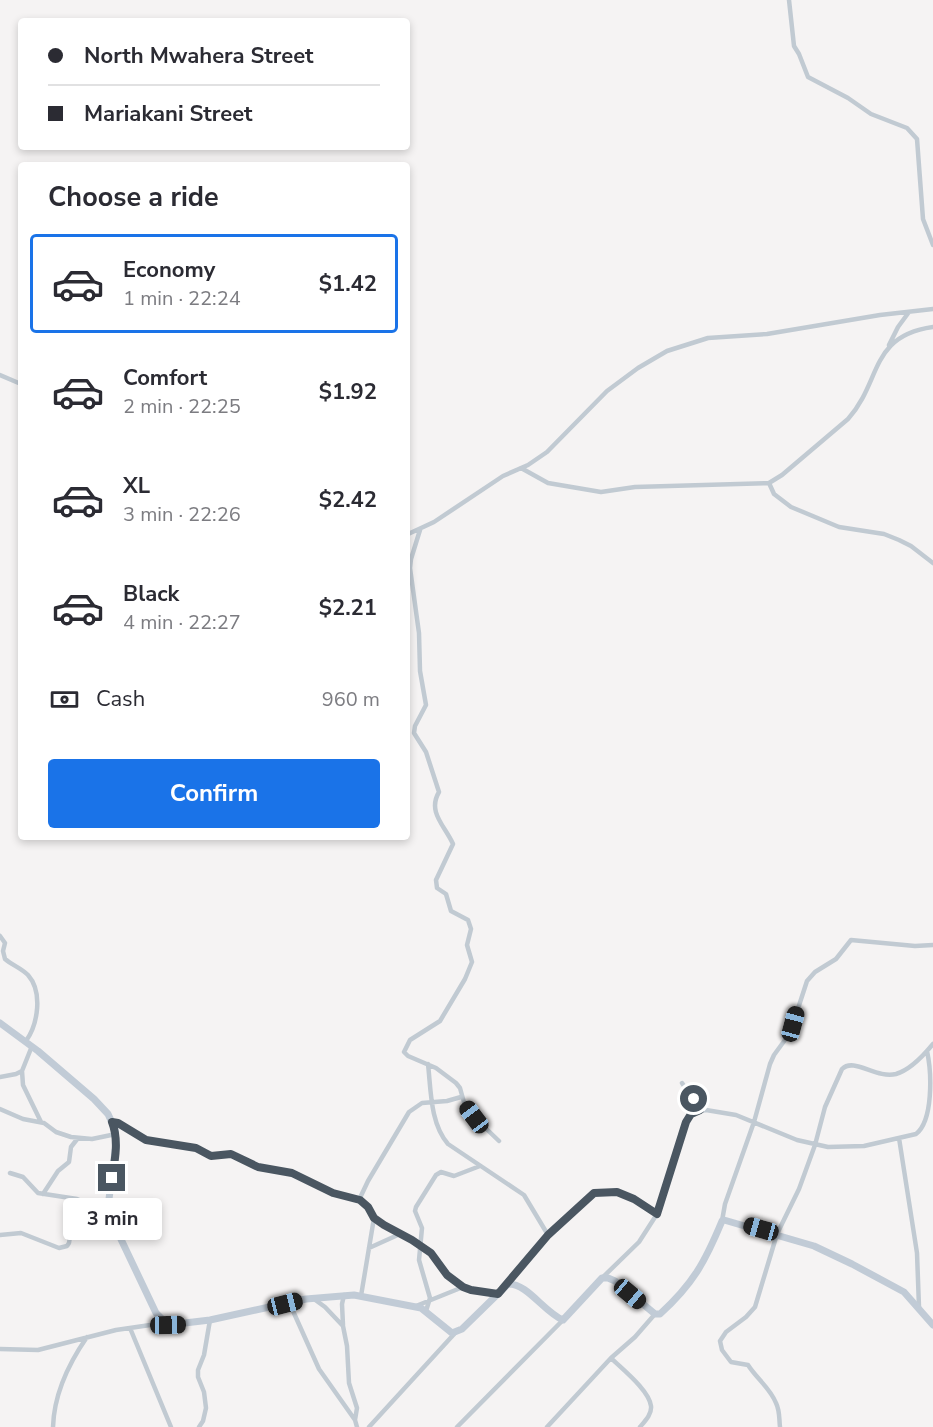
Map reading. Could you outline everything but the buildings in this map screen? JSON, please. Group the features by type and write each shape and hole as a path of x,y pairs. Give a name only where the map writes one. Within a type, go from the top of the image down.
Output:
{"street":[{"path":"789,0 794,46 800,54 808,77 848,98 871,114 907,128 917,139 923,219 933,245"},
{"path":"410,534 420,530 503,476 547,452 607,391 629,374 667,351 700,340 785,332 880,315 933,309"},
{"path":"520,468 548,483 601,492 635,487 769,483 782,475 857,410 898,327 909,312"},
{"path":"888,347 910,332 933,327"},
{"path":"0,375 18,383"},
{"path":"769,483 774,494 791,507 839,528 885,534 911,546 933,563"},
{"path":"420,530 410,568 419,633 420,671 426,705 415,726 414,733 426,752 439,792 434,802 437,817 453,844 436,880 437,888 446,894 451,911 468,920 471,929 467,945 472,962 443,1017 410,1040 404,1051 408,1056 428,1064 456,1083 460,1088 461,1097 474,1117 499,1141"},
{"path":"0,936 5,942 3,951 5,959 22,970 35,987 36,1022 22,1071 25,1091 41,1122"},
{"path":"547,1427 655,1314 660,1314 688,1286 706,1259 722,1221 725,1204 754,1122 770,1064 790,1033 807,981 815,972 836,959 851,940 915,946 933,945"},
{"path":"0,1023 29,1044 99,1103 112,1122 116,1134 109,1214 156,1313 164,1323"},
{"path":"780,1427 778,1408 768,1389 753,1375 748,1365 733,1363 725,1355 720,1345 723,1335 746,1317 754,1307 777,1234 799,1189 815,1145 830,1092 845,1066 854,1064 880,1075 894,1075 915,1062 933,1044"},
{"path":"457,1427 639,1242 657,1214 686,1122 691,1114 700,1110 736,1115 797,1140 840,1148 864,1146 916,1134 928,1123 932,1107 932,1079 927,1051"},
{"path":"428,1064 439,1132 443,1138 448,1144 524,1195 548,1235"},
{"path":"0,1077 22,1071"},
{"path":"682,1083 700,1110"},
{"path":"359,1200 409,1112 422,1102 447,1101 461,1097"},
{"path":"0,1109 23,1119 41,1122 56,1132 78,1138 97,1139 116,1134"},
{"path":"112,1122 118,1123 146,1140 196,1148 211,1156 231,1154 258,1167 292,1173 333,1193 359,1200 368,1207 374,1218 421,1246 437,1260 447,1275 463,1287 498,1294"},
{"path":"43,1194 58,1171 69,1162 71,1147 78,1138"},
{"path":"899,1138 916,1253 919,1307"},
{"path":"426,1311 430,1301 419,1260 421,1223 415,1209 436,1175 443,1172 454,1176 480,1166"},
{"path":"10,1173 23,1177 35,1192 77,1199 109,1214"},
{"path":"369,1427 456,1332 508,1284 548,1235 594,1193 617,1192 634,1199 657,1214"},
{"path":"0,1235 21,1233 63,1248 69,1243 73,1217 82,1211 99,1209"},
{"path":"361,1296 374,1218"},
{"path":"722,1221 730,1220 814,1246 899,1288 933,1324"},
{"path":"369,1248 400,1234"},
{"path":"602,1278 615,1281 655,1314"},
{"path":"508,1284 520,1286 547,1310 563,1320"},
{"path":"416,1306 463,1287"},
{"path":"344,1295 343,1326 349,1383 357,1408 355,1420"},
{"path":"0,1349 38,1350 130,1328 164,1323 181,1325 313,1298 344,1295 416,1306 426,1311 449,1333 456,1332"},
{"path":"313,1298 343,1326"},
{"path":"285,1304 290,1306 327,1381 355,1420 357,1427"},
{"path":"199,1427 206,1408 198,1373 204,1355 210,1320"},
{"path":"130,1328 171,1427"},
{"path":"53,1427 53,1417 62,1383 75,1354 87,1337"},
{"path":"611,1358 648,1398 650,1413 640,1427"}],"route":[{"path":"112,1178 116,1134 112,1122 118,1123 146,1140 196,1148 211,1156 231,1154 258,1167 274,1172 292,1173 333,1193 360,1200 368,1207 374,1218 431,1253 447,1275 463,1287 498,1294 548,1235 594,1193 617,1192 634,1199 657,1214 688,1117 700,1110 694,1099"}]}
